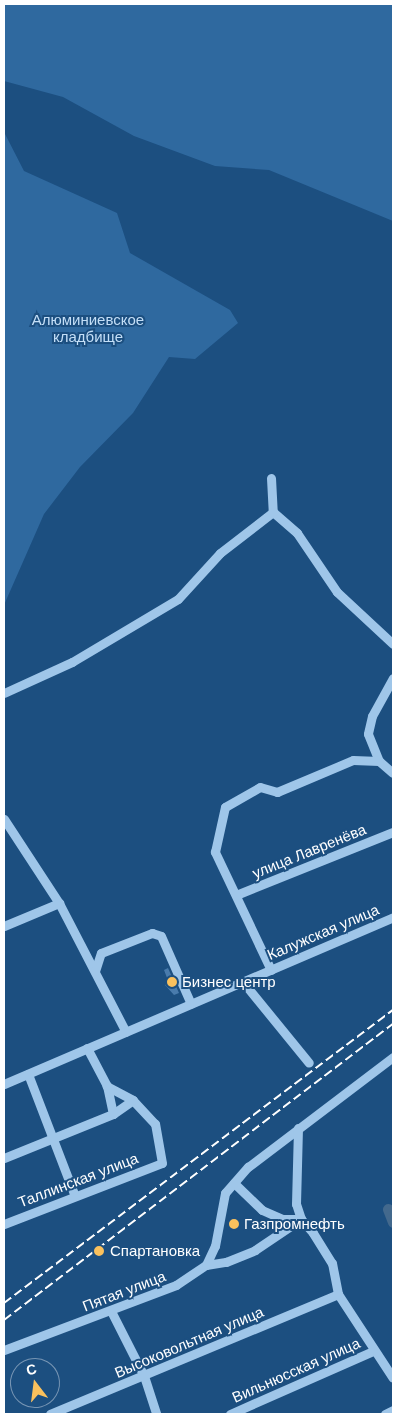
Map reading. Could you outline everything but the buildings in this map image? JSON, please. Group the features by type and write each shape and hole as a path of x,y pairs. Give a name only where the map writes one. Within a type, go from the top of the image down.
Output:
{"street":[{"path":"271,478 273,512 297,533 336,592 393,644"},
{"path":"4,693 72,662 178,599 220,553 273,512"},
{"path":"393,678 372,716 368,734 379,761 393,773"},
{"path":"271,970 215,852 225,807 260,787 277,792 353,760 379,761"},
{"path":"4,819 59,904 126,1032"},
{"name":"улица Лавренёва","path":"236,896 393,832"},
{"path":"4,926 59,904"},
{"name":"Калужская улица","path":"4,1084 393,917"},
{"path":"95,971 102,953 152,932 161,936 191,1004"},
{"path":"243,982 309,1063"},
{"path":"88,1048 107,1086 113,1114"},
{"path":"206,1265 215,1246 226,1193 234,1183 298,1128 393,1057"},
{"path":"28,1074 50,1139 74,1194"},
{"path":"4,1158 113,1114 133,1100 107,1086"},
{"name":"Таллинская улица","path":"4,1224 74,1194 162,1163 155,1124 133,1100"},
{"path":"298,1128 296,1204 301,1219 327,1252 338,1294 373,1351 393,1378"},
{"path":"234,1183 271,1215 301,1219"},
{"name":"Пятая улица","path":"4,1350 176,1285 206,1265 226,1262 254,1250 301,1219"},
{"name":"Высоковольтная улица","path":"50,1414 338,1294"},
{"path":"111,1311 144,1376 156,1414"},
{"name":"Вильнюсская улица","path":"230,1414 373,1351"},
{"path":"385,1414 393,1410"}],"green space":[{"path":"4,4 393,4 393,221 269,170 215,166 134,136 63,97 4,81"},
{"name":"Алюминиевское кладбище","path":"4,132 24,171 117,213 130,253 230,310 238,323 195,359 169,357 133,413 80,467 44,514 4,605"}],"waterway":[{"path":"388,1209 393,1222"}],"railway":[{"path":"4,1303 393,1010"},
{"path":"4,1320 393,1024"}],"place":[{"name":"Бизнес центр","path":"172,982"},
{"name":"Газпромнефть","path":"234,1224"},
{"name":"Спартановка","path":"99,1251"}]}
